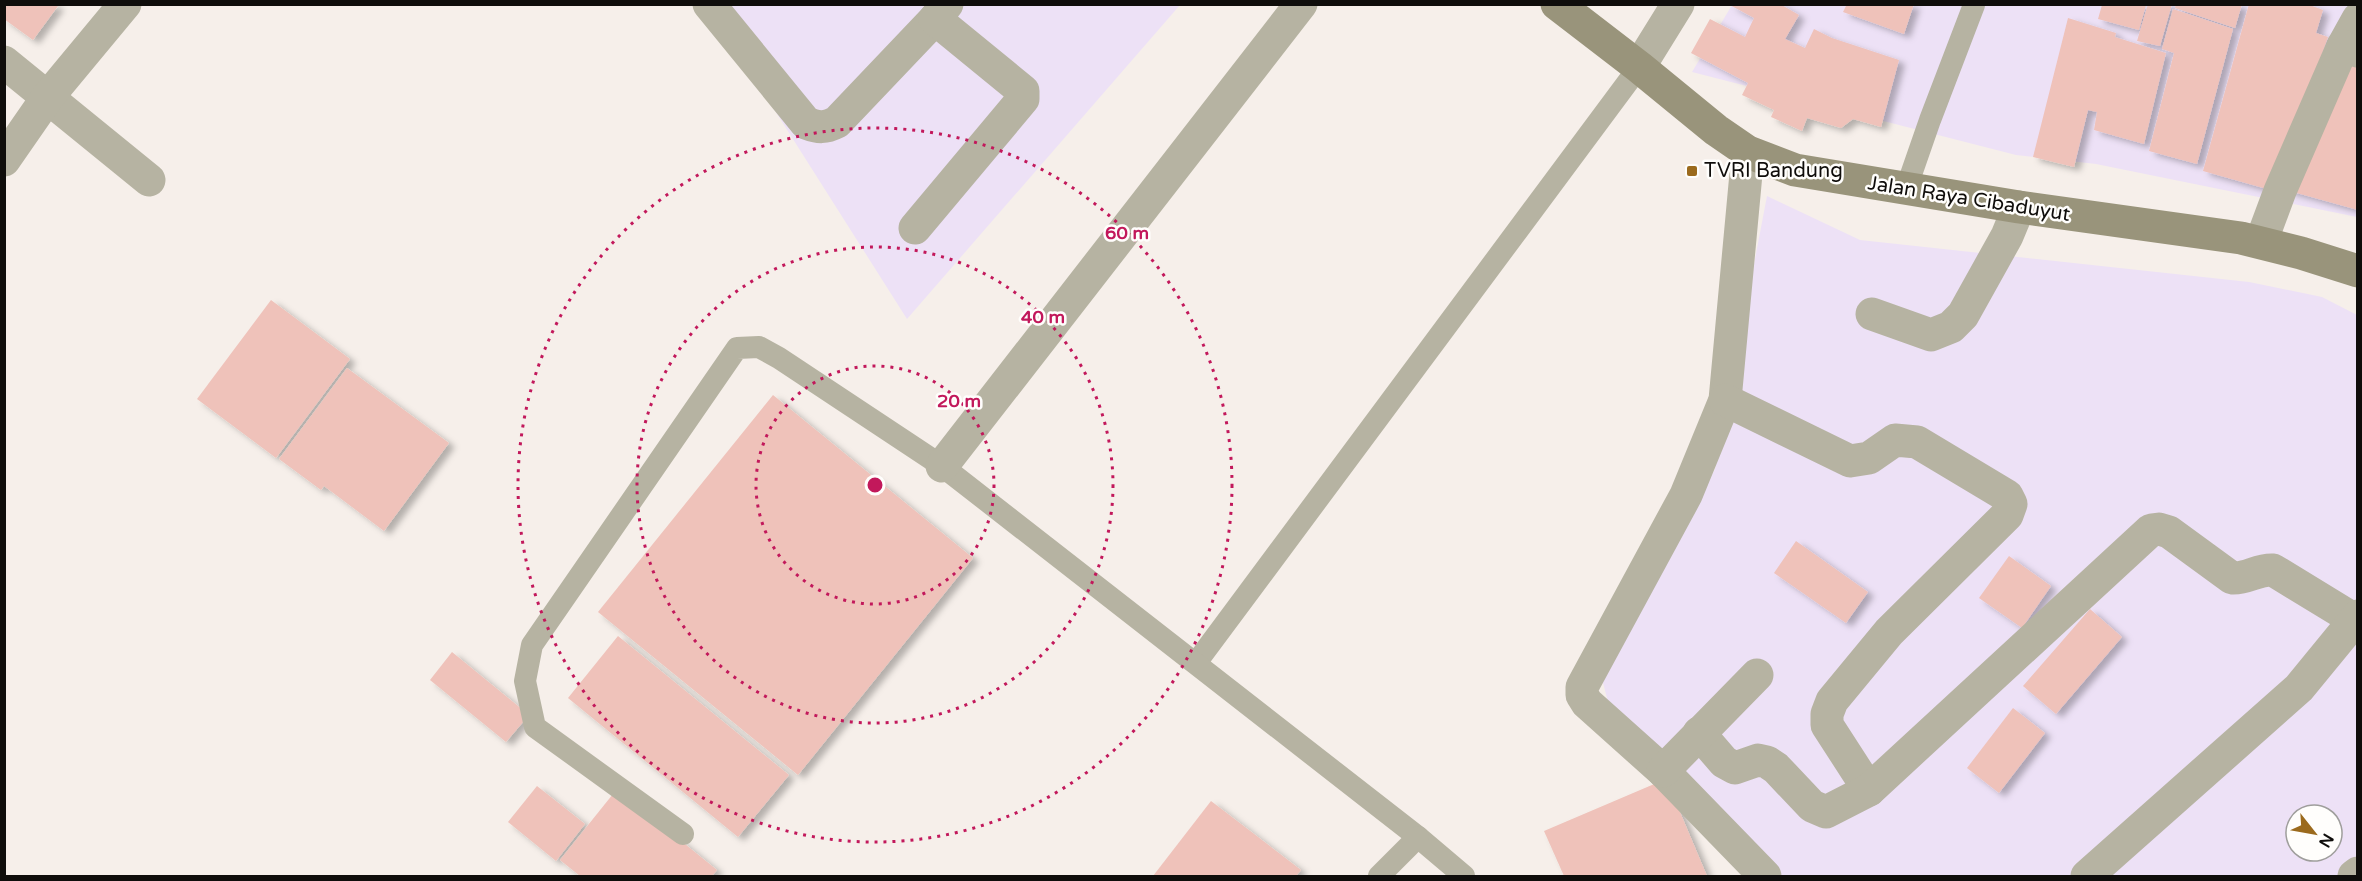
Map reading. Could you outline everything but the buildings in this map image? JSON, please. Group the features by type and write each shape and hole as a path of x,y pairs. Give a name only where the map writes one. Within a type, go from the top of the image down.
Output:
{"main road":[{"name":"Jalan Raya Cibaduyut","path":"1557,4 1640,67 1716,130 1748,152 1795,170 2019,207 2261,242 2358,272"}],"street":[{"path":"4,160 47,98 125,4"},
{"path":"709,4 806,123 817,127 826,127 837,122 941,12 1023,91 1023,99 915,228"},
{"path":"942,466 1301,4"},
{"path":"1640,67 1678,4"},
{"path":"2261,242 2284,181 2353,39"},
{"path":"4,62 149,180"},
{"path":"1748,152 1725,400 1686,495 1582,687 1582,695 1587,703 1663,771 1765,876"},
{"path":"1872,314 1931,335 1951,327 1963,315 2007,236 2019,207"},
{"path":"1725,400 1850,461 1869,458 1895,440 1905,439 1917,442 2007,496 2011,504 2007,515 1889,632 1832,701 1827,714 1827,725 1869,790"},
{"path":"1699,733 1724,762 1735,768 1758,760 1767,762 1776,768 1812,806 1826,812 1869,790 2151,530 2159,529 2169,532 2232,578 2240,578 2261,569 2273,570 2356,618 2299,688 2087,876"},
{"path":"1663,771 1757,675"},
{"path":"2354,876 2358,873"}],"lane":[{"path":"1906,189 1974,5"},
{"path":"1196,663 1640,67"},
{"path":"683,834 535,727 525,681 532,645 737,348 759,347 942,466 1418,837 1464,876"},
{"path":"1378,876 1418,837"}],"shaded area":[{"path":"708,5 1180,5 907,319"},
{"path":"1732,5 2357,5 2357,217 2096,164 2016,155 1692,72"},
{"path":"1767,196 1860,240 2249,282 2322,297 2357,315 2357,876 1757,876 1613,721 1601,675 1715,469"}],"place":[{"name":"TVRI Bandung","path":"1692,171"}]}
